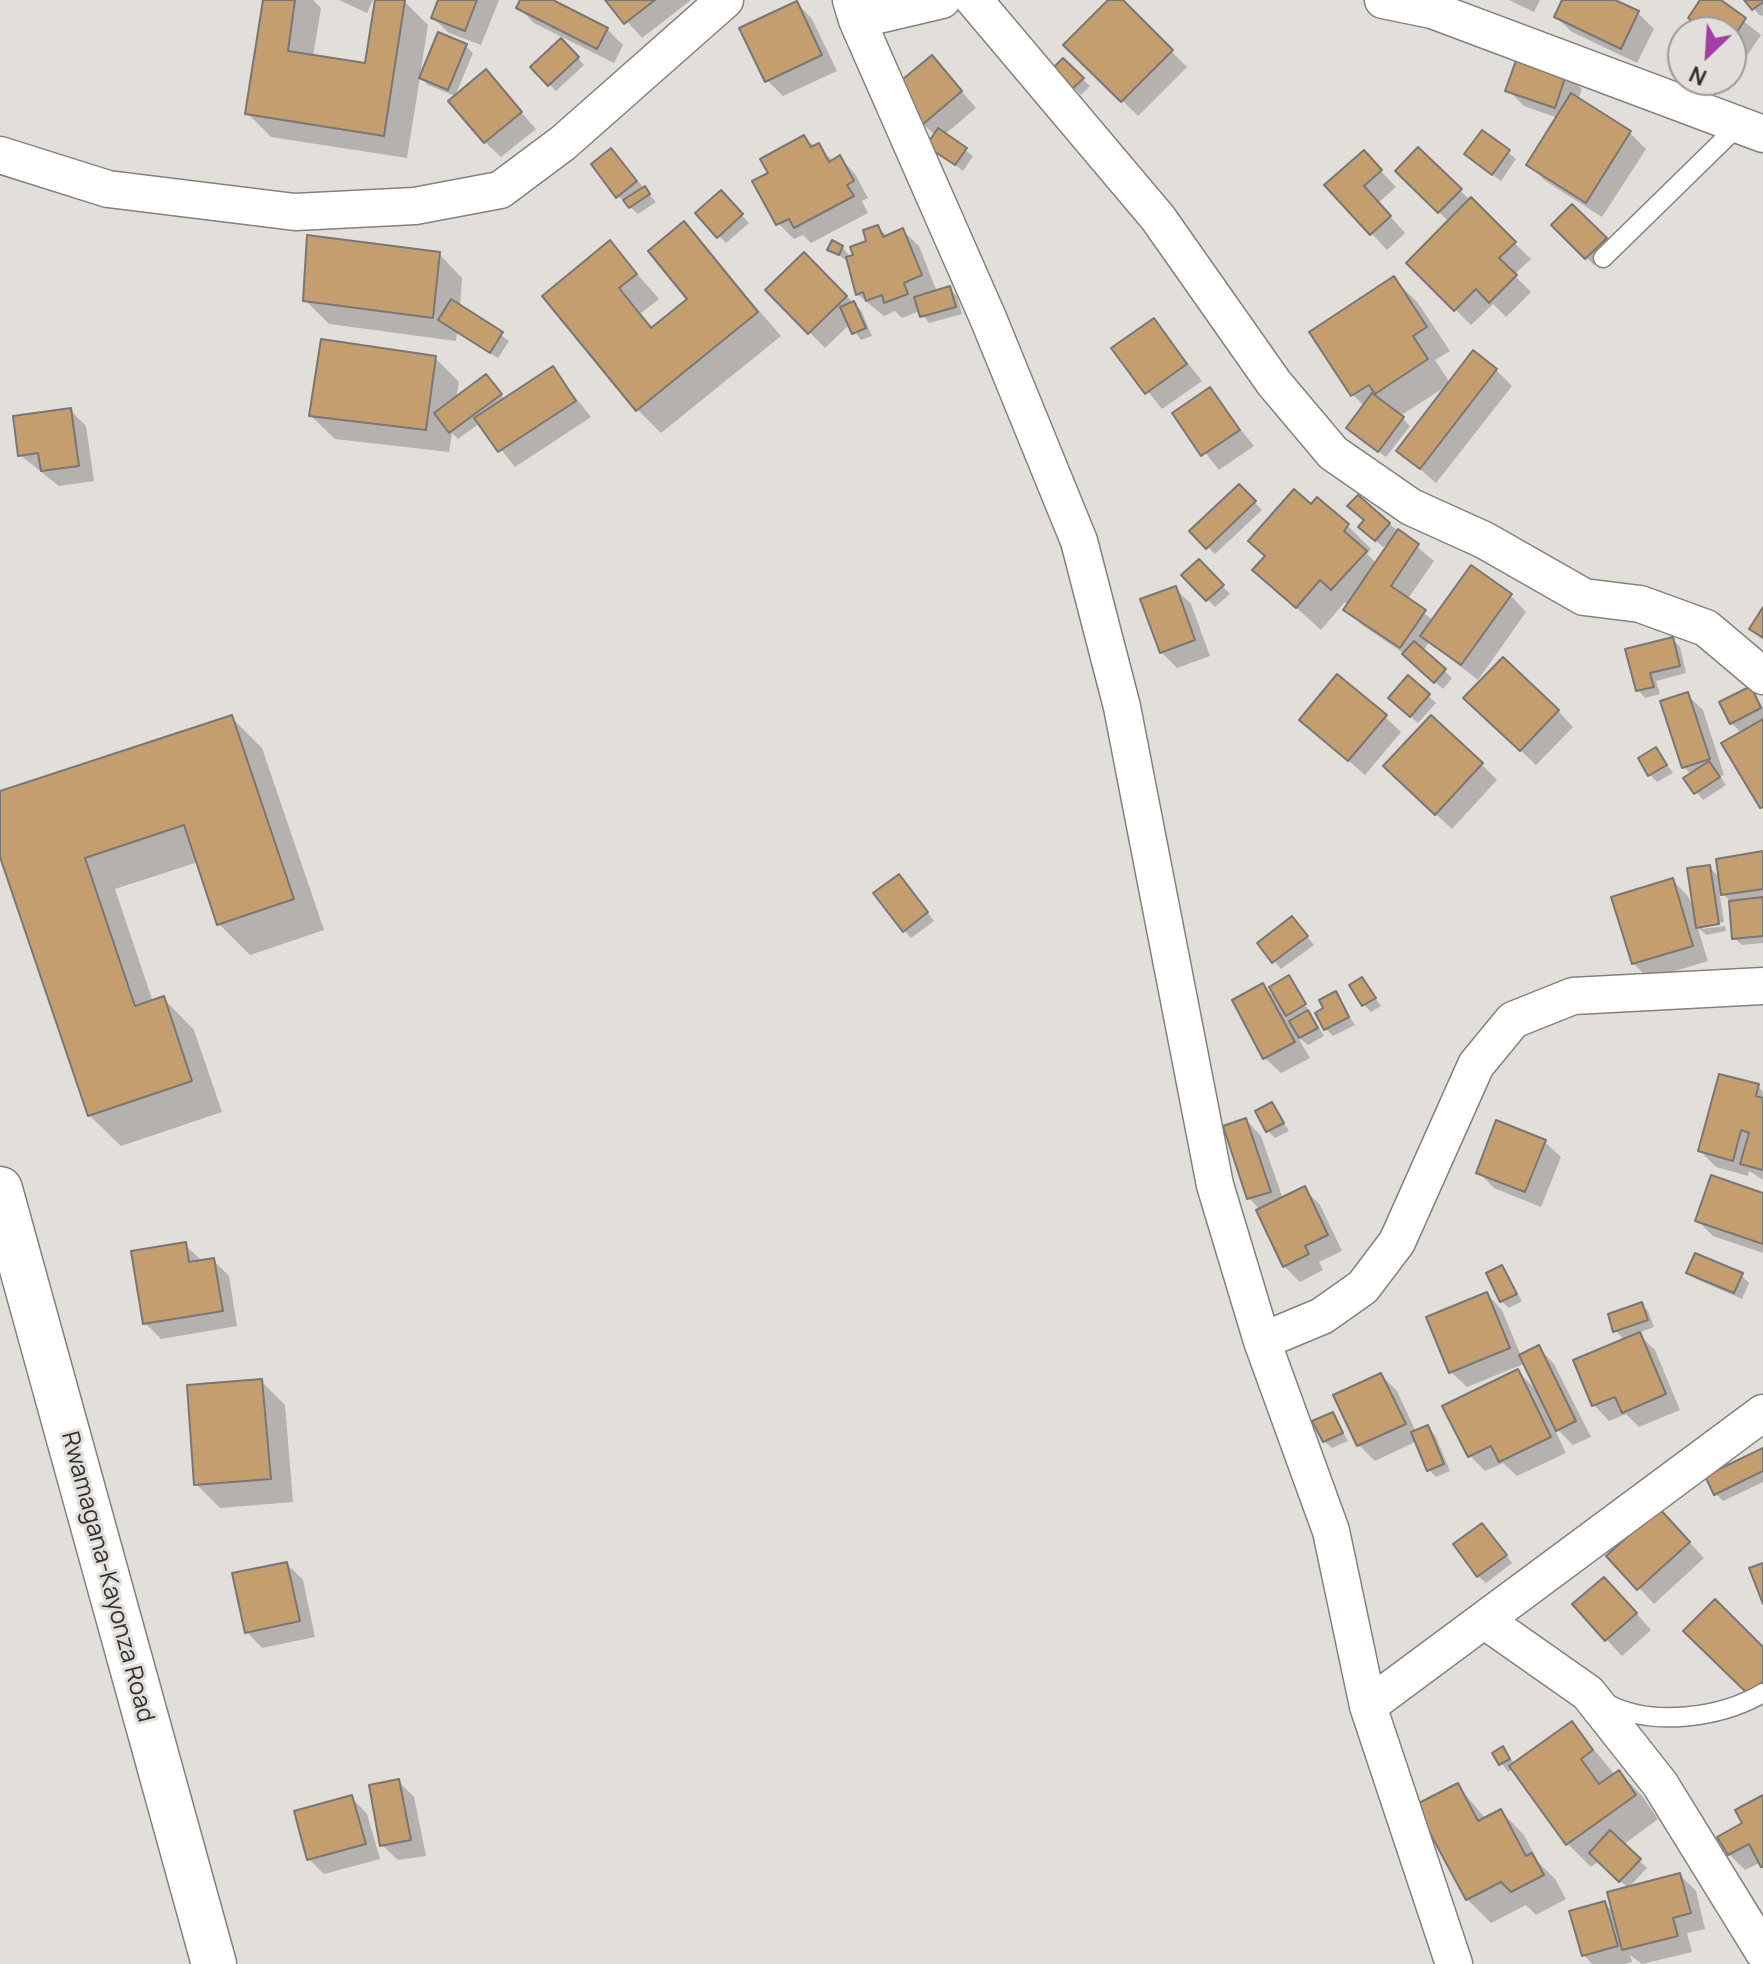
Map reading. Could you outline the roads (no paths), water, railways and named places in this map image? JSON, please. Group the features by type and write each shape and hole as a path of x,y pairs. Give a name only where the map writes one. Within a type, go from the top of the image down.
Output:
{"highway":[{"name":"Rwamagana-Kayonza Road","path":"0,1189 214,1964"}],"street":[{"path":"0,155 108,189 295,212 415,206 500,190 563,143 725,0"},
{"path":"942,0 854,10 988,318 1079,541 1122,707 1215,1185 1262,1341 1331,1531 1368,1706 1454,1964"},
{"path":"974,0 1158,218 1274,383 1333,453 1411,507 1484,540 1584,597 1640,604 1706,628 1763,676"},
{"path":"1383,0 1432,10 1751,130"},
{"path":"1262,1341 1322,1316 1363,1287 1397,1242 1476,1065 1513,1020 1573,996 1763,986"},
{"path":"1368,1706 1763,1413"},
{"path":"1484,1620 1588,1693 1660,1784 1763,1951"}],"lane":[{"path":"1603,258 1751,130"},
{"path":"1588,1693 1627,1714 1669,1717 1742,1706 1763,1693"}]}
